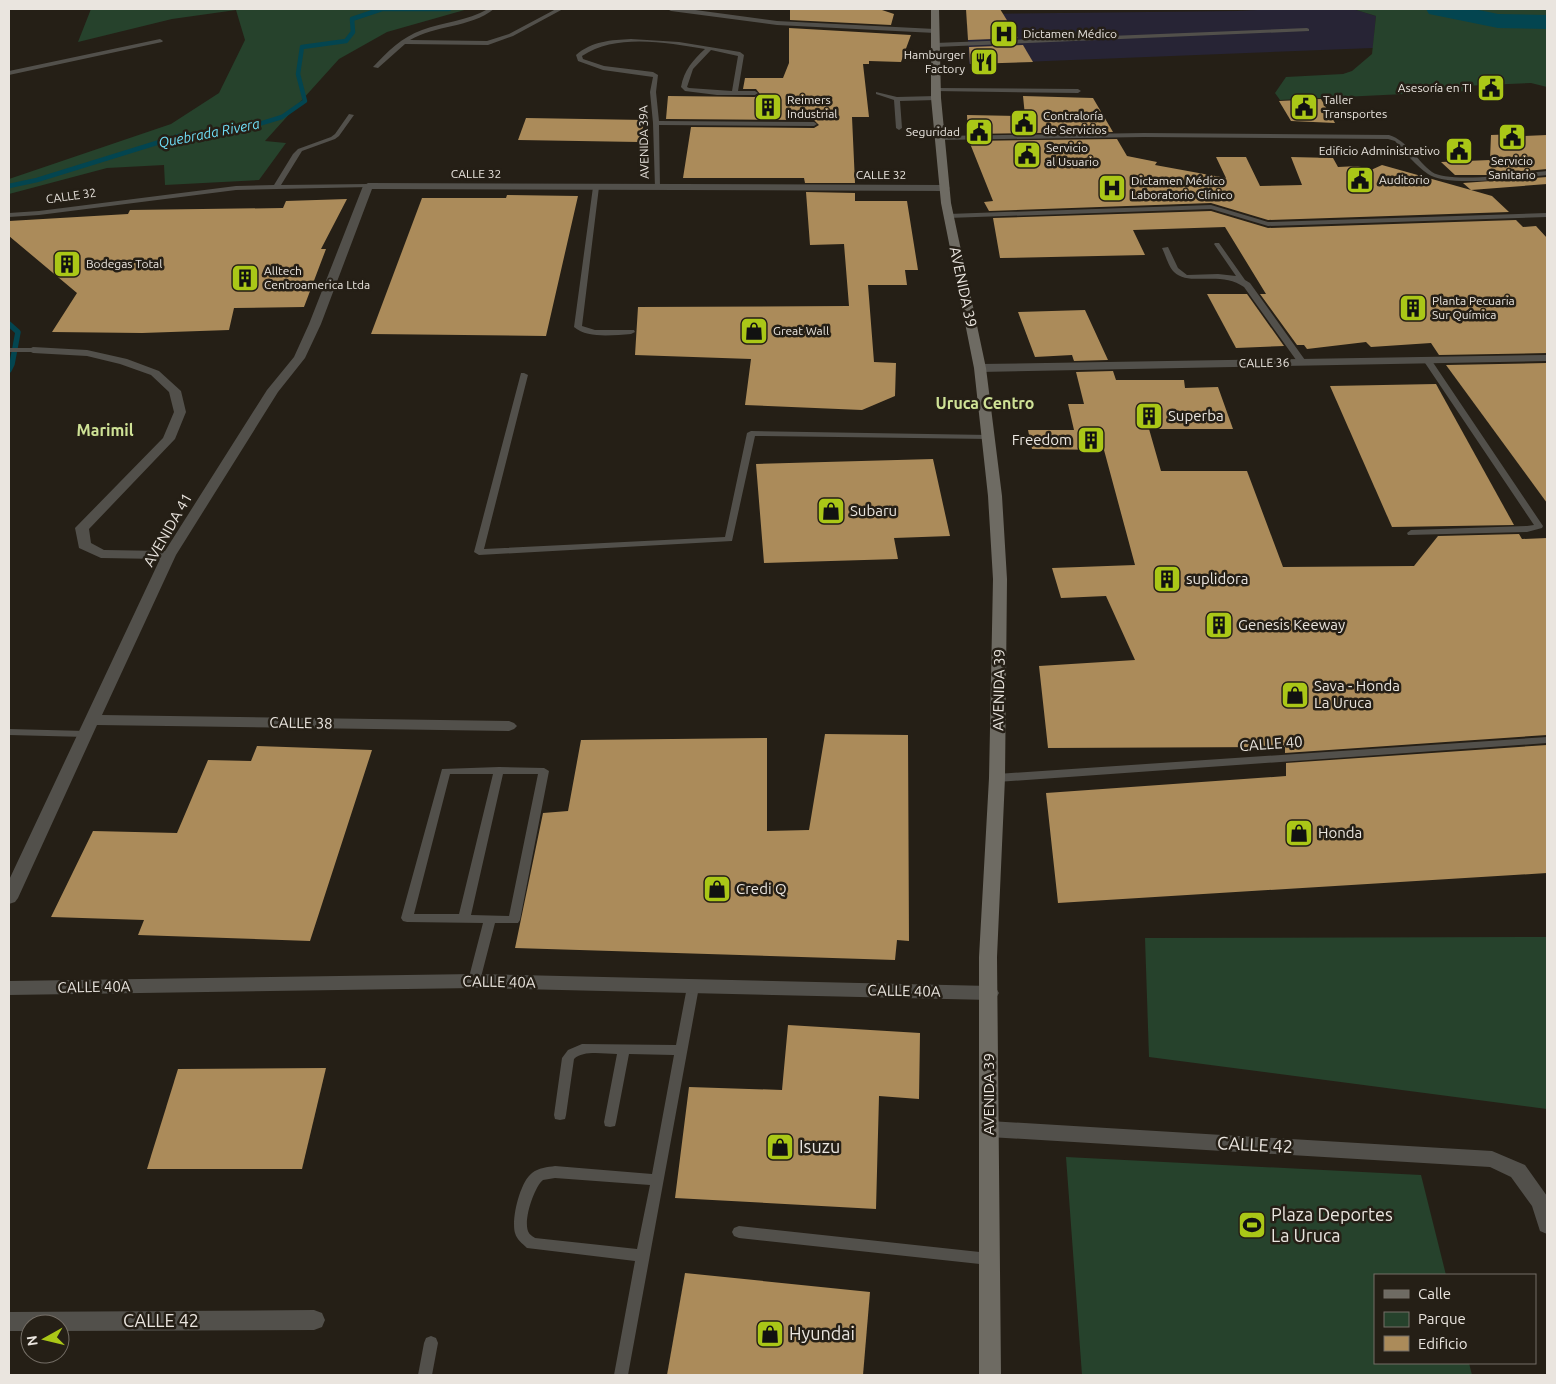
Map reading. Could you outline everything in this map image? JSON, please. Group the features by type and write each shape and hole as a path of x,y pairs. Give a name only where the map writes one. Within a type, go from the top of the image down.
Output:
{"main road":[{"name":"AVENIDA 39","path":"935,9 936,94 948,216 980,368 990,437 1000,579 997,778 988,957 990,993 990,1375"}],"street":[{"path":"671,9 777,23 935,31"},
{"name":"CALLE 32","path":"368,186 945,188"},
{"name":"AVENIDA 41","path":"9,898 169,555 273,390 299,358 368,186"},
{"path":"34,350 88,353 123,361 155,373 175,391 180,412 169,439 82,528 84,545 101,554 169,555"},
{"name":"CALLE 36","path":"980,368 1547,358"},
{"name":"CALLE 38","path":"93,720 509,726"},
{"name":"CALLE 40A","path":"9,988 474,982 990,993"},
{"name":"CALLE 42","path":"989,1129 1492,1159 1518,1171 1541,1203 1547,1225"},
{"name":"CALLE 42","path":"9,1322 314,1320"}],"lane":[{"path":"376,67 403,42 415,34 465,20 491,9"},
{"path":"403,42 488,43 511,34 560,9"},
{"path":"935,46 1308,30"},
{"path":"9,73 160,41"},
{"name":"AVENIDA 39A","path":"657,187 654,96 656,76 653,74 603,68 580,60 579,55 584,50 597,44 612,41 693,45 710,48"},
{"path":"735,93 741,55 710,48 689,68 684,87 687,90 696,92 735,93 755,93"},
{"path":"878,93 897,99 936,94 1078,91"},
{"path":"897,99 899,128"},
{"path":"277,186 300,150 333,138 351,114"},
{"path":"656,123 814,124"},
{"path":"940,138 1144,135 1389,137 1397,140 1431,174 1437,176 1454,178 1547,173"},
{"name":"CALLE 32","path":"9,215 39,213 178,194 277,186 368,186"},
{"path":"596,187 578,327 580,330 589,331 631,332"},
{"path":"948,216 1211,207 1268,224 1547,215"},
{"path":"1217,244 1302,362"},
{"path":"1166,248 1175,271 1186,277 1234,277 1242,280"},
{"path":"9,350 34,350"},
{"path":"1411,533 1526,529 1539,526 1427,360"},
{"path":"524,375 479,552 730,539 751,433 990,437"},
{"path":"9,732 86,734"},
{"name":"CALLE 40","path":"997,778 1547,740"},
{"path":"464,919 499,770"},
{"path":"544,771 514,920 490,919 406,918 446,772 544,771"},
{"path":"474,982 490,919"},
{"path":"621,1375 693,987"},
{"path":"560,1115 568,1058 572,1053 582,1049 682,1050"},
{"path":"610,1122 624,1049"},
{"path":"643,1256 532,1244 522,1236 520,1225 530,1186 536,1177 542,1174 555,1172 658,1180"},
{"path":"739,1232 989,1259"},
{"path":"425,1375 431,1343"}],"shaded area":[{"path":"1353,9 1376,16 1373,48 969,64 967,14"}],"green space":[{"path":"91,9 468,9 387,32 339,59 265,141 286,143 259,180 165,185 164,165 107,168 9,194 9,179 171,124 219,93 245,40 236,10 172,19 78,42"},
{"path":"1353,9 1547,9 1547,87 1531,83 1462,86 1467,91 1280,100 1275,93 1286,77 1343,74 1352,71 1372,54 1376,16"},
{"path":"1547,937 1547,1109 1149,1057 1145,938"},
{"name":"Plaza Deportes La Uruca","path":"1066,1157 1421,1175 1446,1274 1374,1274 1374,1364 1469,1364 1472,1375 1082,1375"}],"building":[{"path":"790,9 879,9 894,14 891,25 790,20"},
{"path":"966,9 1000,9 1018,38 968,40"},
{"path":"789,28 911,35 901,62 869,61 869,64 863,64 869,117 852,117 855,183 805,183 804,178 683,178 691,127 814,128 819,125 814,120 666,119 668,96 755,97 760,94 756,89 743,89 745,78 783,78 789,63"},
{"path":"1023,45 1033,62 970,64 969,47"},
{"path":"1023,96 1093,98 1113,132 968,134 967,115 1025,116"},
{"name":"Taller Transportes","path":"1321,99 1335,123 1291,121 1279,101"},
{"path":"526,118 645,120 639,142 518,140"},
{"path":"1519,134 1522,136 1547,135 1547,169 1487,175 1455,175 1441,162 1490,160 1491,135"},
{"path":"1117,139 1127,156 1157,162 1155,165 1226,178 1216,157 1246,157 1260,186 1302,185 1291,157 1333,158 1338,167 1358,166 1371,170 1382,165 1492,196 1509,212 1268,220 1211,203 989,211 984,202 993,201 969,141"},
{"path":"1547,177 1547,184 1471,190 1463,183"},
{"path":"806,192 855,193 855,201 907,201 918,270 905,270 907,285 868,285 874,362 896,363 895,396 862,410 745,405 751,359 635,355 638,307 849,306 844,244 810,245"},
{"path":"507,195 578,196 546,336 371,334 422,198 506,198"},
{"path":"347,199 321,249 326,249 304,307 234,308 229,330 142,333 52,332 77,293 9,236 9,221 128,214 130,210 283,208 286,201"},
{"path":"1211,211 1268,228 1516,220 1523,227 1536,226 1547,238 1547,353 1439,355 1431,343 1371,347 1366,342 1307,349 1304,345 1297,345 1260,294 1266,294 1225,227 1133,230 1145,255 1000,258 993,218"},
{"path":"1207,294 1247,294 1284,346 1236,348"},
{"path":"1085,310 1108,360 1074,361 1072,355 1035,357 1018,312"},
{"path":"1547,363 1547,503 1446,365"},
{"path":"1113,371 1116,380 1184,380 1185,388 1218,387 1233,429 1149,429 1161,471 1247,471 1283,567 1414,566 1438,536 1519,534 1522,539 1547,538 1547,735 1285,753 1285,747 1048,748 1039,666 1135,660 1106,596 1061,598 1052,568 1135,565 1104,450 1032,449 1028,430 1074,430 1068,404 1084,404 1076,372"},
{"path":"1436,384 1514,525 1392,527 1330,386"},
{"name":"Subaru","path":"933,459 950,536 894,538 898,559 764,563 756,464"},
{"name":"Credi Q","path":"825,734 908,735 909,941 897,940 895,960 515,948 543,813 568,811 581,740 767,738 767,831 809,830"},
{"name":"Honda","path":"1547,745 1547,873 1058,903 1046,793 1286,776 1286,763"},
{"path":"257,746 372,750 310,941 138,935 144,920 51,917 93,831 177,833 208,760 251,761"},
{"name":"Isuzu","path":"788,1025 920,1033 919,1099 879,1096 876,1209 675,1198 689,1087 782,1090"},
{"path":"326,1068 302,1169 147,1169 178,1069"},
{"name":"Hyundai","path":"685,1273 870,1292 863,1375 667,1375"}],"waterway":[{"name":"Quebrada Rivera","path":"9,186 37,180 179,136 249,127 282,117 305,101 298,74 302,47 346,41 353,32 352,19 382,9 449,9"},
{"path":"1438,9 1498,21 1547,22"},
{"name":"Quebrada Rivera","path":"9,324 18,332 12,364 9,370"}],"place":[{"name":"Dictamen Médico","path":"1004,34"},
{"name":"Hamburger Factory","path":"984,62"},
{"name":"Asesoría en TI","path":"1491,88"},
{"name":"Reimers Industrial","path":"768,107"},
{"name":"Taller Transportes","path":"1304,107"},
{"name":"Contraloría de Servicios","path":"1024,123"},
{"name":"Seguridad","path":"979,132"},
{"name":"Servicio Sanitario","path":"1512,137"},
{"name":"Edificio Administrativo","path":"1459,151"},
{"name":"Servicio al Usuario","path":"1027,155"},
{"name":"Auditorio","path":"1360,180"},
{"name":"Dictamen Médico Laboratorio Clínico","path":"1112,188"},
{"name":"Bodegas Total","path":"67,264"},
{"name":"Alltech Centroamerica Ltda","path":"245,278"},
{"name":"Planta Pecuaria Sur Química","path":"1413,308"},
{"name":"Great Wall","path":"754,331"},
{"name":"Superba","path":"1149,416"},
{"name":"Freedom","path":"1091,440"},
{"name":"Subaru","path":"831,511"},
{"name":"suplidora","path":"1167,579"},
{"name":"Genesis Keeway","path":"1219,625"},
{"name":"Sava - Honda La Uruca","path":"1295,695"},
{"name":"Honda","path":"1299,833"},
{"name":"Credi Q","path":"717,889"},
{"name":"Isuzu","path":"780,1147"},
{"name":"Plaza Deportes La Uruca","path":"1252,1225"},
{"name":"Hyundai","path":"770,1334"}],"district":[{"name":"Uruca Centro","path":"985,403"},
{"name":"Marimil","path":"105,430"}]}
